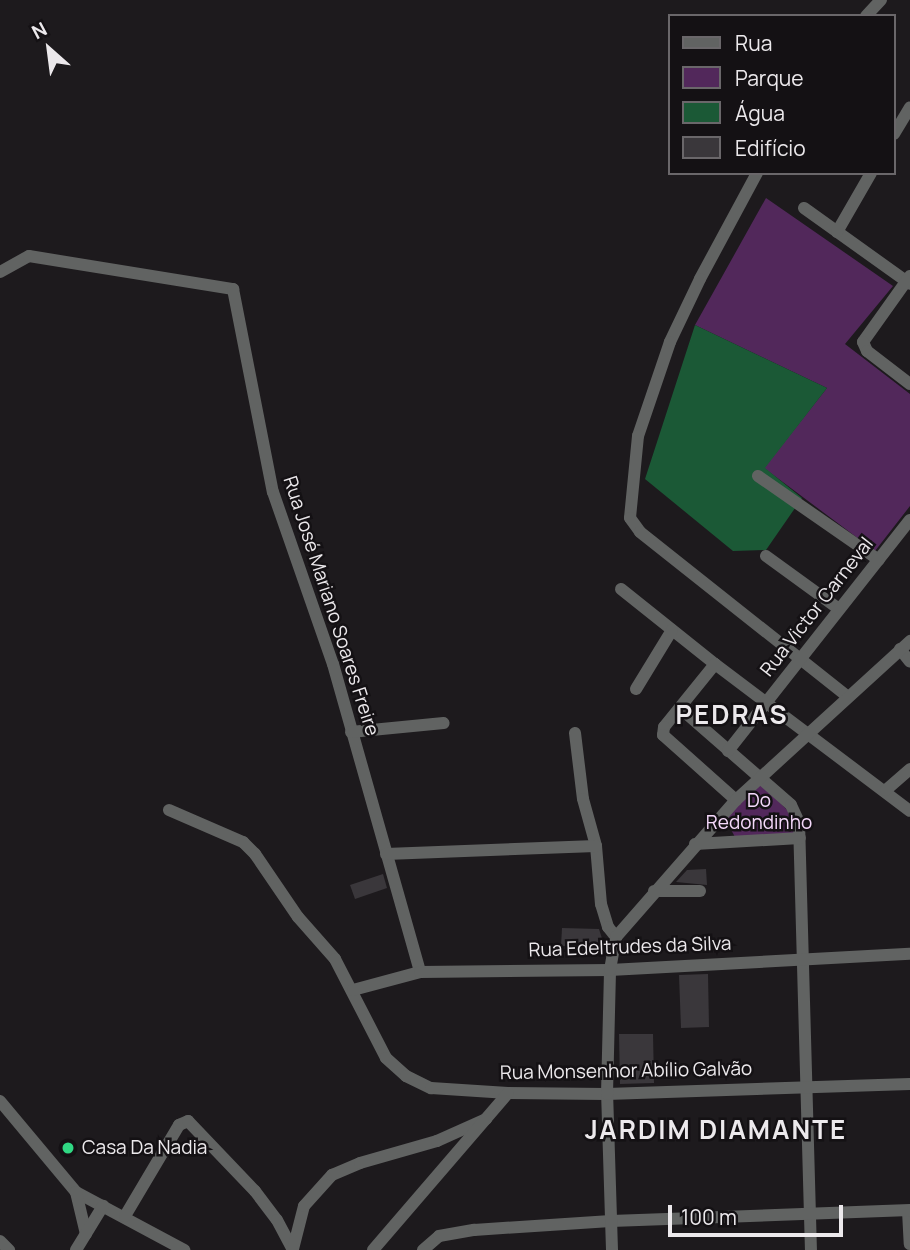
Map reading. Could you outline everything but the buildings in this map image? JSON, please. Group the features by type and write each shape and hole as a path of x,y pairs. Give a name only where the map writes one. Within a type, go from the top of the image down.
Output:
{"street":[{"path":"868,14 881,0"},
{"path":"896,132 910,107"},
{"path":"756,175 699,279 652,394 638,436 629,514 632,526 848,697"},
{"path":"836,232 870,175"},
{"path":"804,208 909,281 864,338 867,351 910,384"},
{"name":"Rua José Mariano Soares Freire","path":"0,272 29,256 233,289 268,473 320,626 420,972"},
{"path":"758,476 879,560"},
{"name":"Rua Victor Carneval","path":"728,751 910,520"},
{"path":"766,556 839,609"},
{"path":"621,589 715,664 886,790 910,811"},
{"path":"636,689 672,630"},
{"path":"612,1250 607,1094 610,970 616,937 695,844 760,777 905,645 910,662"},
{"path":"715,664 664,727 663,735 736,800"},
{"path":"680,708 796,811 800,838 811,1250"},
{"path":"351,732 444,723"},
{"path":"576,733 583,799 596,846 603,915 616,937"},
{"path":"886,790 910,769"},
{"name":"Rua Monsenhor Abílio Galvão","path":"169,810 243,842 298,917 335,959 354,990 382,1053 406,1076 446,1091 607,1094 910,1084"},
{"path":"695,844 800,838"},
{"path":"386,854 596,846"},
{"path":"654,891 700,891"},
{"name":"Rua Edeltrudes da Silva","path":"354,990 420,972 610,970 910,954"},
{"path":"373,1250 508,1093"},
{"path":"0,1101 76,1192 184,1250"},
{"path":"293,1250 300,1214 311,1197 332,1175 360,1163 428,1144 486,1119"},
{"path":"125,1216 179,1125 188,1121 218,1149 277,1220 293,1250"},
{"path":"76,1192 86,1234"},
{"path":"76,1250 103,1206"},
{"path":"423,1250 439,1236 474,1230 611,1220 810,1216 909,1210 910,1244"},
{"path":"439,1236 440,1250"},
{"path":"0,1241 9,1250"}],"green space":[{"path":"766,198 893,286 845,344 910,394 910,506 875,551 764,468 827,388 695,325"},
{"name":"Do Redondinho","path":"759,781 791,814 795,835 735,837 724,817"}],"water":[{"path":"695,325 827,388 765,468 802,498 766,550 733,551 645,479"}],"place":[{"name":"Casa Da Nadia","path":"68,1148"}],"district":[{"name":"PEDRAS","path":"732,715"},
{"name":"JARDIM DIAMANTE","path":"716,1130"}]}
